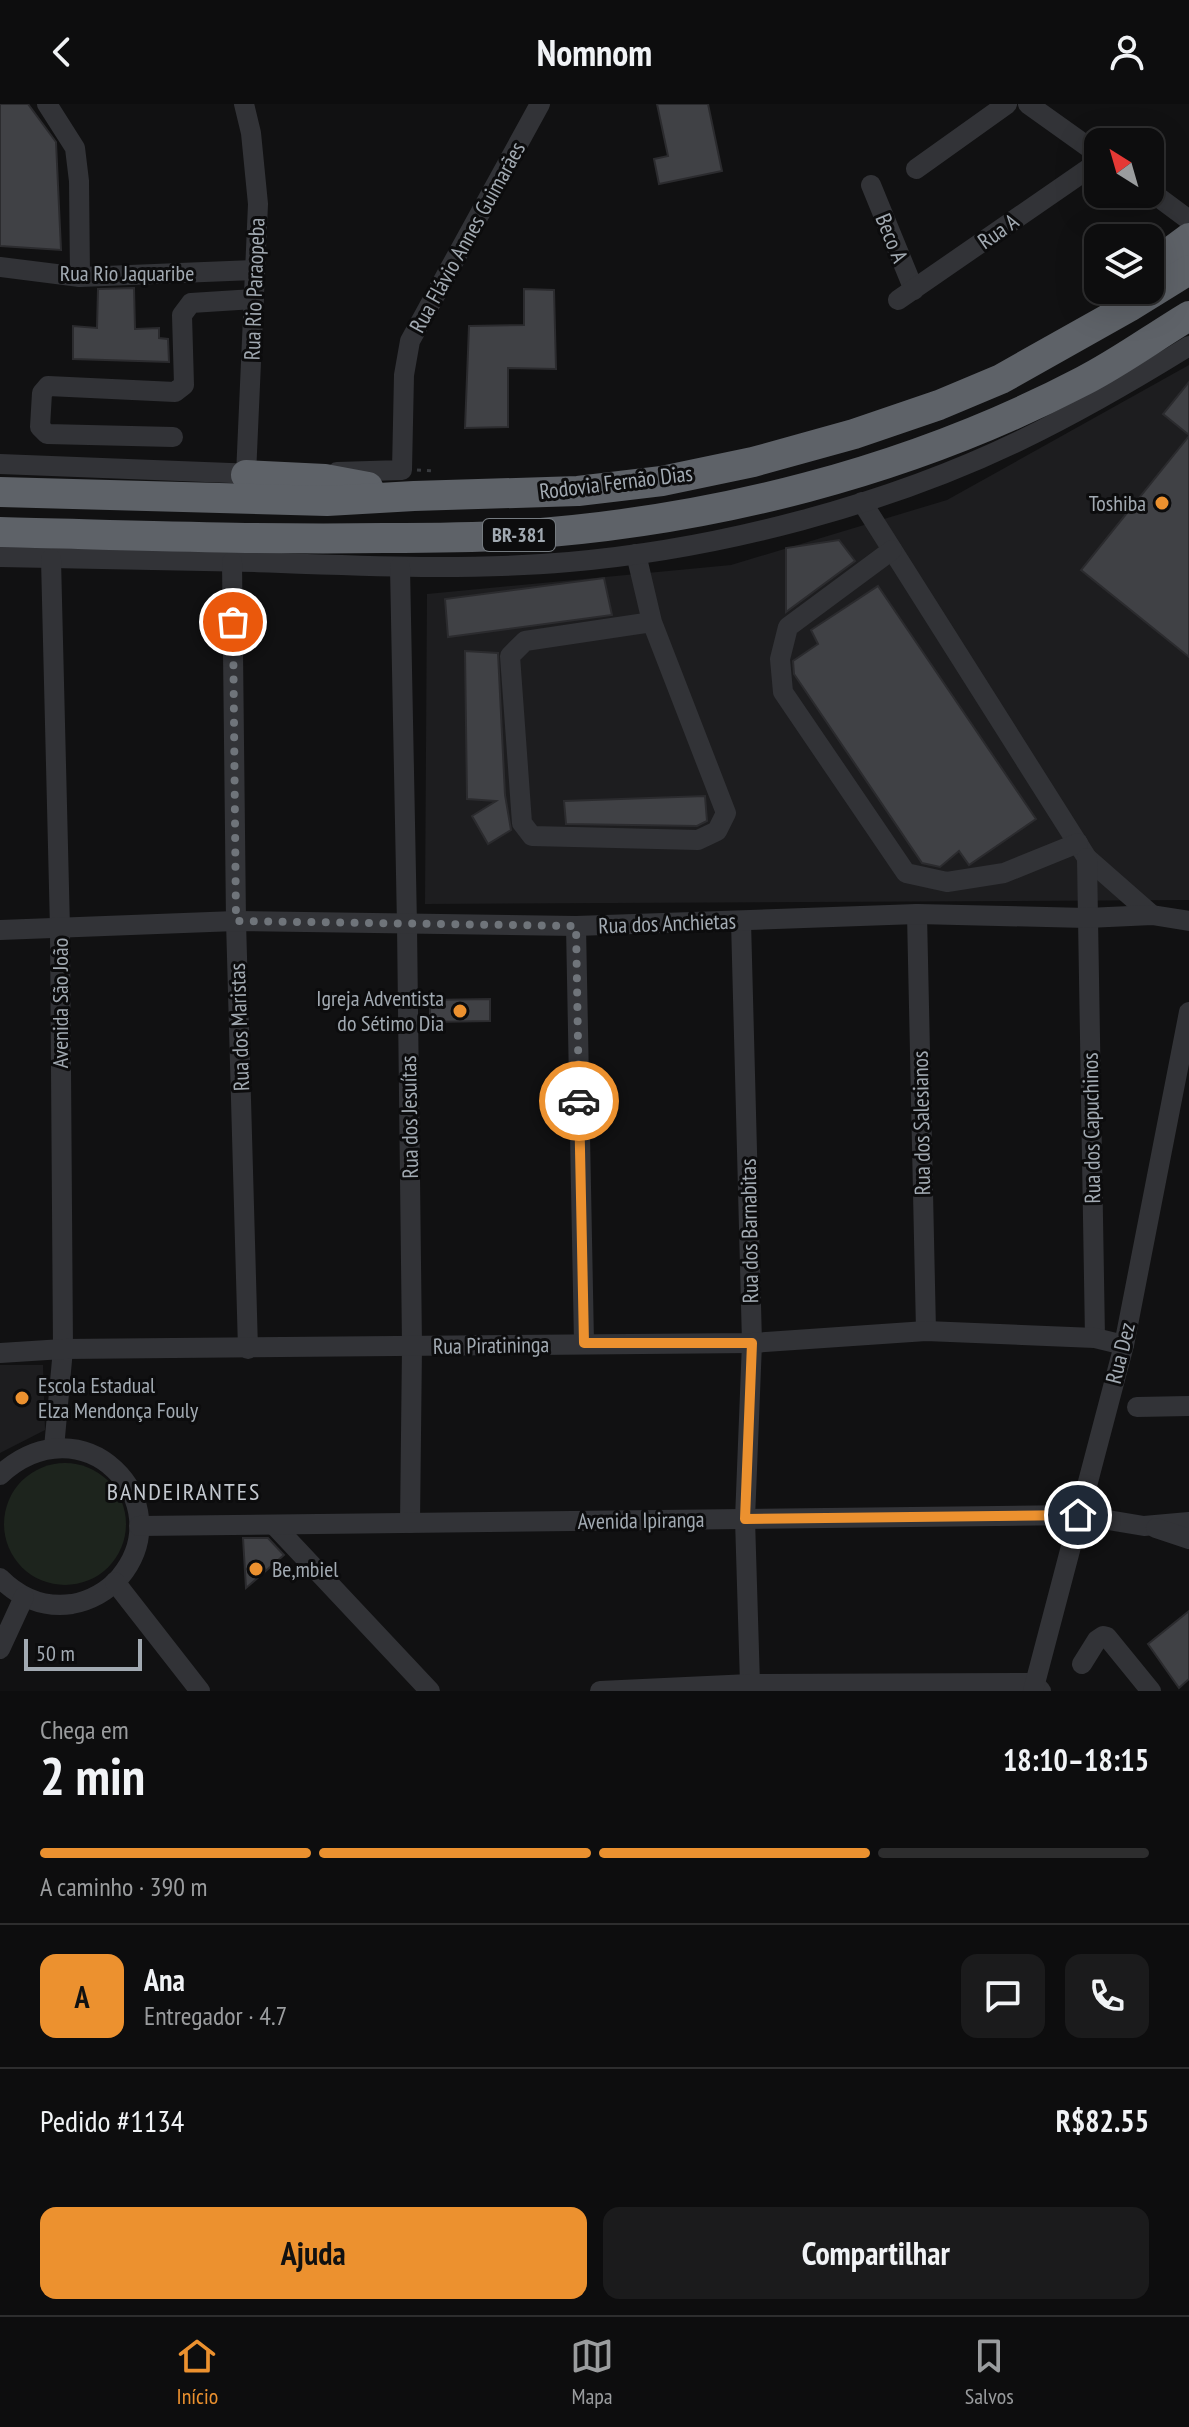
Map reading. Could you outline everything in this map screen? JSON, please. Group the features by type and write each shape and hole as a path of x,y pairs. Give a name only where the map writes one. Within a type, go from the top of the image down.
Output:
{"highway":[{"path":"1164,257 1189,238"},
{"name":"Rodovia Fernão Dias","path":"0,492 327,501 408,483 578,491 662,481 753,462 854,434 939,405 1001,379 1189,270"},
{"path":"1001,379 1100,304"},
{"name":"Rodovia Fernão Dias","path":"0,532 326,539 450,537 576,530 667,518 777,494 865,470 953,439 1085,380 1189,316"},
{"name":"BR-381","path":"246,475 408,483"}],"street":[{"path":"47,104 75,148 79,181 80,277"},
{"name":"Rua Rio Paraopeba","path":"244,104 251,133 258,204 246,475"},
{"name":"Rua Flávio Annes Guimarães","path":"408,483 404,375 410,341 540,104"},
{"path":"916,169 1007,104"},
{"path":"1028,104 1084,144"},
{"name":"Rua A","path":"906,295 1084,172"},
{"name":"Beco A","path":"871,185 906,295"},
{"path":"1164,201 1189,220"},
{"name":"Rua Rio Jaquaribe","path":"0,267 80,277 254,270"},
{"path":"173,437 47,434 40,427 42,393 48,386 175,392 184,385 182,315 191,303 254,299"},
{"name":"BR-381","path":"0,557 452,568 568,562 711,541 862,502 931,479 1020,440 1126,385 1189,346"},
{"name":"BR-381","path":"0,464 246,475"},
{"path":"862,502 1083,851 1152,915"},
{"path":"892,550 788,627 780,659 783,692 906,873 947,882 1004,873 1083,851"},
{"path":"636,554 652,622 726,813 717,831 698,840 532,836 522,823 510,656 525,641 652,622"},
{"name":"Avenida São João","path":"51,559 60,929 63,1349 54,1448"},
{"name":"Rua dos Maristas","path":"232,562 236,921 248,1349"},
{"name":"Rua dos Jesuítas","path":"400,567 412,1346 410,1523"},
{"name":"Rua dos Capuchinos","path":"1083,851 1095,1338"},
{"name":"Rua dos Anchietas","path":"0,930 236,921 576,926 917,914 1087,918 1152,915 1189,921"},
{"name":"Rua dos Salesianos","path":"917,914 926,1331"},
{"name":"Rua dos Barnabitas","path":"741,921 752,1343 745,1519 750,1684"},
{"path":"576,926 584,1343"},
{"name":"Rua Dez","path":"1036,1688 1124,1345 1189,1012"},
{"name":"Rua Piratininga","path":"0,1353 63,1349 752,1343 926,1331 1095,1338 1124,1345"},
{"path":"1137,1407 1189,1406"},
{"path":"0,1475 34,1452 72,1448 90,1453 106,1462 131,1490 139,1526 133,1557 115,1582 100,1594 82,1602 43,1604 24,1597 0,1578"},
{"name":"Avenida Ipiranga","path":"139,1526 1078,1515 1144,1526 1189,1522"},
{"path":"274,1525 430,1691"},
{"path":"1144,1526 1189,1539"},
{"path":"115,1582 191,1686"},
{"path":"0,1649 24,1597"},
{"path":"1082,1664 1097,1640 1107,1637 1151,1691"},
{"path":"600,1691 750,1684 1036,1688"}],"shaded area":[{"path":"1189,365 1189,900 425,904 427,594 731,565 947,500"},
{"name":"Escola Estadual Elza Mendonça Fouly","path":"0,1365 43,1365 45,1430 0,1453"},
{"path":"65,1463 88,1468 108,1481 121,1501 126,1524 121,1547 108,1567 88,1580 65,1585 42,1580 22,1567 9,1547 4,1524 9,1501 22,1481 42,1468"}],"building":[{"path":"0,104 28,104 56,142 61,250 0,246"},
{"path":"657,104 708,104 722,171 659,184 654,159 668,156"},
{"path":"134,288 135,329 159,328 159,338 168,339 169,362 73,359 73,326 97,328 98,289"},
{"path":"524,289 554,290 556,369 508,368 508,427 465,428 469,326 524,325"},
{"path":"1189,382 1189,435 1163,414"},
{"name":"Toshiba","path":"1189,436 1189,657 1081,570"},
{"path":"839,540 855,561 786,612 786,548"},
{"path":"604,578 612,615 448,637 445,599"},
{"path":"878,586 1036,819 969,865 959,851 940,867 922,863 794,674 793,661 818,644 811,630"},
{"path":"465,651 498,653 505,795 511,830 488,844 472,816 496,801 467,799"},
{"path":"705,796 707,821 697,826 566,824 564,801"},
{"name":"Igreja Adventista do Sétimo Dia","path":"490,999 490,1021 430,1022 430,1000"},
{"name":"Be,mbiel","path":"243,1538 268,1538 284,1555 246,1588"},
{"path":"1189,1611 1189,1679 1179,1688 1148,1644"}],"way so far":[{"path":"233,622 236,921 576,926 579,1101"}],"place":[{"name":"Toshiba","path":"1162,503"},
{"name":"Igreja Adventista do Sétimo Dia","path":"460,1011"},
{"name":"Escola Estadual Elza Mendonça Fouly","path":"22,1398"},
{"name":"Be,mbiel","path":"256,1569"}],"district":[{"name":"BANDEIRANTES","path":"184,1492"}],"route":[{"path":"579,1101 584,1343 752,1343 745,1519 1078,1515"}]}
